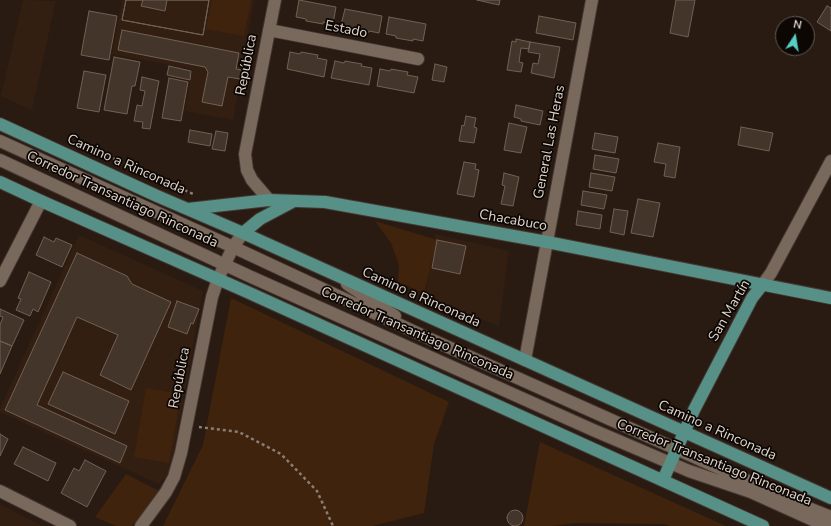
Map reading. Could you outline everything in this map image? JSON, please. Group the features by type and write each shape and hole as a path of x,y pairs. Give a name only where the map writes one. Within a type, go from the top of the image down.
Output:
{"main road":[{"name":"Camino a Rinconada","path":"0,124 157,196 243,233 831,498"},
{"path":"0,182 763,526"},
{"name":"Chacabuco","path":"187,209 269,200 325,202 547,242 831,298"},
{"path":"243,233 260,219 295,201"},
{"name":"San Martín","path":"663,480 684,433 752,298 763,284"}],"street":[{"name":"República","path":"269,200 252,180 247,170 245,154 275,0"},
{"name":"General Las Heras","path":"525,360 592,0"},
{"name":"Estado","path":"269,30 418,59"},
{"name":"Corredor Transantiago Rinconada","path":"0,142 233,247 428,338 806,508 831,517"},
{"name":"Corredor Transantiago Rinconada","path":"0,160 225,264 586,426 671,463 751,492 826,526"},
{"name":"San Martín","path":"763,284 771,273 831,161"},
{"name":"Corredor Transantiago Rinconada","path":"88,182 157,196"},
{"path":"0,281 41,201"},
{"name":"República","path":"141,526 166,492 174,478 212,297 218,279 233,247 243,233"},
{"name":"Corredor Transantiago Rinconada","path":"334,275 428,338"},
{"path":"0,491 70,526"}],"path":[{"path":"80,144 199,196"},
{"path":"186,426 239,432 281,454 317,492 333,526"}],"shaded area":[{"path":"23,0 56,1 32,110 1,96"},
{"path":"122,0 254,0 233,120 185,111 192,69 112,54"},
{"path":"212,0 251,0 244,36 206,29"},
{"path":"375,221 437,240 424,293 398,282 399,265 391,243"},
{"path":"435,234 509,251 499,326 425,297"},
{"path":"79,235 203,291 170,474 158,484 0,412 0,408"},
{"path":"231,298 449,402 434,444 424,513 372,526 163,526 203,445"},
{"path":"146,388 181,394 169,463 134,457"},
{"path":"540,442 726,526 576,523 553,526 524,526"},
{"path":"126,474 159,491 132,526 116,526 95,517"},
{"path":"0,504 42,526 0,526"}],"building":[{"path":"126,0 143,0 141,6 165,11 167,0 209,0 203,35 122,20"},
{"path":"126,0 209,0 203,35 122,20"},
{"path":"299,0 336,7 333,24 306,21 306,19 296,17"},
{"path":"477,0 500,0 499,5"},
{"path":"676,0 695,0 688,37 670,33"},
{"path":"827,6 831,8 831,31 817,22"},
{"path":"345,9 382,16 379,33 351,30 352,27 341,25"},
{"path":"89,11 117,16 109,60 81,55"},
{"path":"539,16 576,23 573,40 536,33"},
{"path":"389,17 426,24 423,41 396,38 396,36 386,34"},
{"path":"122,30 239,53 236,69 242,70 240,79 228,77 222,106 202,102 208,72 205,67 118,50"},
{"path":"516,39 530,42 529,49 521,48 519,62 523,63 521,72 507,70 512,41 516,42"},
{"path":"530,42 560,47 554,78 531,73 533,63 538,64 540,54 528,52"},
{"path":"290,52 318,55 317,58 327,60 324,77 287,69"},
{"path":"114,57 140,62 135,86 132,86 127,114 104,110"},
{"path":"335,61 362,64 361,66 372,68 369,85 331,78"},
{"path":"435,64 447,67 444,82 432,80"},
{"path":"169,66 191,71 190,80 167,75"},
{"path":"380,69 408,72 407,75 418,77 414,93 377,86"},
{"path":"84,71 106,75 99,112 77,108"},
{"path":"142,77 159,81 150,129 142,128 143,122 134,121 137,105 142,106 145,91 140,90"},
{"path":"169,78 188,82 181,121 162,118"},
{"path":"516,105 543,111 540,125 521,121 521,119 514,117"},
{"path":"466,116 476,118 474,127 477,128 474,143 459,141 462,125 464,126"},
{"path":"509,123 527,127 521,153 504,150"},
{"path":"741,127 773,133 769,151 738,145"},
{"path":"190,130 212,134 210,146 188,142"},
{"path":"216,131 228,133 225,151 212,149"},
{"path":"595,133 618,137 615,153 592,149"},
{"path":"658,143 680,147 675,178 664,176 666,164 654,162"},
{"path":"595,155 619,159 616,173 593,169"},
{"path":"464,162 476,164 475,169 479,170 474,197 457,194"},
{"path":"504,173 519,177 513,206 501,204 505,186 502,185"},
{"path":"591,173 615,177 612,191 589,187"},
{"path":"583,191 607,195 604,209 581,205"},
{"path":"638,199 660,203 653,237 631,233"},
{"path":"614,209 628,211 624,235 610,232"},
{"path":"578,211 602,215 600,229 576,225"},
{"path":"44,237 54,242 56,238 72,245 62,267 36,255"},
{"path":"437,240 466,246 460,274 432,268"},
{"path":"77,253 127,276 132,284 171,302 131,390 100,375 118,335 77,317 37,405 127,446 120,463 5,410"},
{"path":"29,272 51,282 38,312 33,309 30,316 16,310 21,299 18,298"},
{"path":"177,301 199,309 187,334 168,327"},
{"path":"0,309 24,320 12,346 0,341 0,325 3,317 0,316"},
{"path":"0,341 12,346 0,374"},
{"path":"63,372 129,401 115,434 48,404"},
{"path":"0,434 8,439 0,456"},
{"path":"23,447 56,463 48,481 14,464"},
{"path":"85,460 106,471 87,507 61,493 74,468 79,471"},
{"path":"512,510 518,510 523,515 521,524 518,526 512,526 507,521 507,515"}]}
